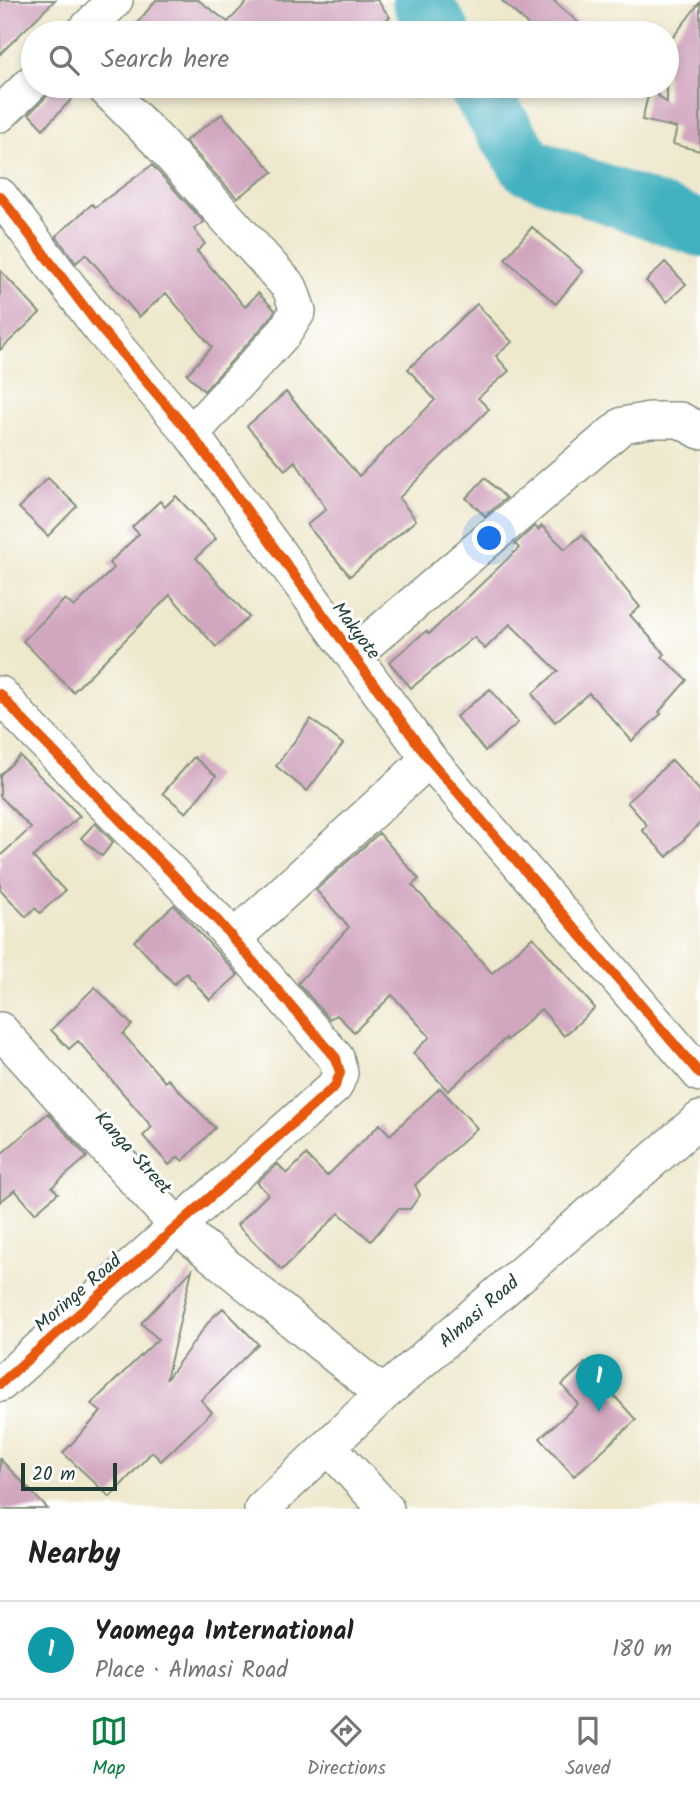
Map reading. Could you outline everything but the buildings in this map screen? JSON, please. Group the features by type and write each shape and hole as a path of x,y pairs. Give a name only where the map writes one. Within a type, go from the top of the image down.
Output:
{"street":[{"path":"95,21 115,0"},
{"path":"0,114 21,94"},
{"path":"115,98 158,141 290,288 298,311 284,333 191,434"},
{"name":"Makyote","path":"3,205 101,329 191,434 429,759 700,1074"},
{"path":"354,654 623,425 650,420 680,420 700,431"},
{"name":"Moringe Road","path":"0,694 233,939 336,1058 340,1073 335,1086 0,1384"},
{"path":"233,939 429,759"},
{"name":"Kanga Street","path":"0,1030 178,1227 383,1394"},
{"name":"Almasi Road","path":"262,1509 383,1394 700,1119"},
{"path":"328,1446 386,1509"}],"waterway":[{"path":"421,0 434,21"},
{"path":"484,98 528,166 700,228"}],"cycle path":[{"path":"0,196 101,329 191,434 429,759 700,1074"},
{"path":"0,694 218,921 336,1058 340,1073 335,1086 0,1384"}],"place":[{"name":"Yaomega International","path":"599,1412"}]}
